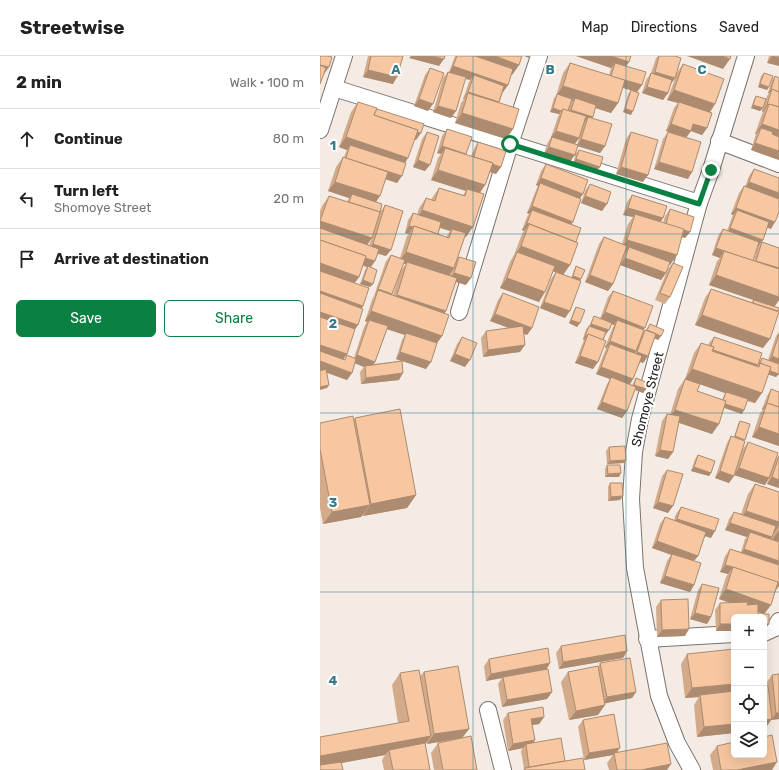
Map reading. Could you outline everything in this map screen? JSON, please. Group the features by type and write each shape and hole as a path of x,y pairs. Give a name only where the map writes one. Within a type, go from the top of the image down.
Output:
{"street":[{"path":"320,130 344,56"},
{"path":"459,312 510,144 540,56"},
{"name":"Shomoye Street","path":"692,770 678,743 659,696 647,639 635,568 631,499 634,452 640,419 699,204 746,56"},
{"path":"334,88 699,204"},
{"path":"719,141 779,164"},
{"path":"767,632 775,628 779,620"},
{"path":"647,639 731,634"},
{"path":"488,710 503,770"}],"building":[{"path":"320,56 332,57 329,67 320,65"},
{"path":"371,56 403,56 397,77 368,70"},
{"path":"432,56 445,56 444,59"},
{"path":"457,56 475,56 513,69 508,85 453,66"},
{"path":"495,56 522,56 519,65"},
{"path":"611,56 631,56 629,62"},
{"path":"659,56 675,56 681,58 675,78 655,72"},
{"path":"722,56 731,56 730,59"},
{"path":"570,63 625,80 618,103 563,86"},
{"path":"615,63 646,72 642,85 611,76"},
{"path":"683,64 724,79 715,104 674,90"},
{"path":"320,65 326,68 320,84"},
{"path":"430,68 444,73 433,104 419,99"},
{"path":"448,72 466,77 456,111 438,106"},
{"path":"651,73 672,80 668,93 647,87"},
{"path":"764,73 773,76 769,87 760,84"},
{"path":"474,75 504,86 499,102 468,92"},
{"path":"775,76 779,78 779,92 771,89"},
{"path":"772,89 779,92 779,107 769,104 767,105"},
{"path":"631,90 639,93 633,111 625,109"},
{"path":"468,93 519,109 513,129 462,113"},
{"path":"557,94 572,99 568,111 563,109 561,111 553,108"},
{"path":"756,96 766,99 763,108 753,105"},
{"path":"575,98 596,105 593,117 571,110"},
{"path":"358,102 377,108 374,115 418,130 408,158 346,137"},
{"path":"679,102 712,113 707,128 693,124 691,131 671,124"},
{"path":"769,104 779,107 779,130 762,124"},
{"path":"377,109 424,124 421,133 417,132 418,130 374,115"},
{"path":"563,109 586,116 579,138 556,131"},
{"path":"588,117 612,124 605,146 581,139"},
{"path":"761,128 773,132 772,134 779,137 779,151 755,143"},
{"path":"447,129 472,137 466,154 442,146"},
{"path":"427,132 439,136 430,165 418,160"},
{"path":"631,132 658,140 648,175 621,167"},
{"path":"668,132 701,142 692,172 659,162"},
{"path":"552,137 578,145 575,155 549,147"},
{"path":"478,142 506,151 501,167 474,157"},
{"path":"350,145 406,163 402,176 346,158"},
{"path":"445,148 493,163 485,185 438,170"},
{"path":"579,150 603,157 600,167 576,159"},
{"path":"343,157 388,172 380,196 335,182"},
{"path":"546,164 588,180 583,194 541,178"},
{"path":"754,169 779,178 779,193 749,182"},
{"path":"540,183 581,199 573,222 532,206"},
{"path":"590,184 611,192 607,204 585,196"},
{"path":"744,186 779,199 779,212 775,222 736,208"},
{"path":"439,188 465,196 467,189 484,194 473,227 422,210 426,198 435,201"},
{"path":"352,194 382,204 380,212 349,202"},
{"path":"632,195 667,206 663,218 628,208"},
{"path":"329,196 380,212 372,238 320,221"},
{"path":"385,205 403,211 391,250 373,244"},
{"path":"670,209 694,217 690,232 666,224"},
{"path":"532,210 581,228 576,242 527,223"},
{"path":"737,210 769,222 763,240 730,228"},
{"path":"413,213 441,222 438,234 414,226 409,226"},
{"path":"635,214 684,229 677,255 627,240"},
{"path":"529,224 578,243 570,265 521,246"},
{"path":"414,226 449,238 452,229 466,233 454,268 406,252"},
{"path":"320,228 379,249 375,261 365,258 366,256 320,240"},
{"path":"723,229 759,242 753,261 716,248"},
{"path":"604,237 627,246 613,284 590,275"},
{"path":"320,240 366,256 359,277 320,263"},
{"path":"762,242 779,248 779,268 756,261"},
{"path":"629,247 670,262 666,273 625,258"},
{"path":"724,251 779,269 779,297 716,275"},
{"path":"517,252 555,266 545,292 507,278"},
{"path":"391,255 405,260 392,294 378,289"},
{"path":"459,257 476,262 471,278 454,273"},
{"path":"407,262 457,278 446,311 397,295"},
{"path":"673,263 683,267 670,297 660,293"},
{"path":"368,266 377,270 373,284 363,280"},
{"path":"576,266 585,270 581,279 573,276"},
{"path":"320,271 369,288 363,306 320,291"},
{"path":"556,272 581,281 570,311 544,302"},
{"path":"711,289 779,312 770,339 702,315"},
{"path":"378,290 449,315 442,336 371,311"},
{"path":"613,291 653,306 645,328 605,312"},
{"path":"320,293 363,309 358,325 320,312"},
{"path":"503,293 539,307 532,328 495,314"},
{"path":"754,300 779,308 778,311 753,303"},
{"path":"576,307 585,310 580,323 571,320"},
{"path":"594,316 612,323 609,330 591,324"},
{"path":"320,317 355,329 347,354 320,345"},
{"path":"369,320 388,326 375,362 357,355"},
{"path":"617,320 644,330 636,351 610,341"},
{"path":"650,324 664,330 661,336 647,330"},
{"path":"523,326 525,345 488,350 486,331"},
{"path":"589,326 606,332 603,340 588,334 585,336"},
{"path":"645,330 656,334 648,356 637,352"},
{"path":"406,333 437,343 431,362 400,352"},
{"path":"588,334 606,341 598,362 580,356"},
{"path":"779,334 779,359 772,356"},
{"path":"462,337 477,343 470,360 455,354"},
{"path":"714,337 762,353 758,365 713,350 714,347 711,346"},
{"path":"701,343 714,347 712,351 759,367 760,363 771,367 762,393 692,369"},
{"path":"610,344 642,356 633,379 601,367"},
{"path":"320,351 345,360 347,355 356,359 352,373 320,361"},
{"path":"762,358 779,364 779,374 770,371 771,367 760,363"},
{"path":"402,361 403,373 366,378 365,366"},
{"path":"326,369 329,385 320,387 320,371"},
{"path":"611,377 636,387 627,411 602,402"},
{"path":"636,378 648,383 646,389 634,385"},
{"path":"685,379 700,384 697,391 726,401 719,424 675,410"},
{"path":"771,389 779,392 779,407 767,403"},
{"path":"726,392 748,399 744,410 725,404 726,401 723,400"},
{"path":"767,403 779,407 779,434 759,427"},
{"path":"400,409 416,495 371,504 355,418"},
{"path":"667,414 680,416 673,452 660,450"},
{"path":"353,416 370,505 332,512 320,449 320,423"},
{"path":"740,421 750,424 745,440 735,436"},
{"path":"731,436 745,441 734,476 720,471"},
{"path":"748,442 778,453 769,478 739,468"},
{"path":"625,446 626,460 610,461 609,447"},
{"path":"698,455 715,461 711,473 694,467"},
{"path":"779,456 779,480 772,477"},
{"path":"607,465 620,465 621,473 608,474"},
{"path":"667,470 683,474 673,506 658,502"},
{"path":"610,483 622,483 623,496 611,497"},
{"path":"755,484 779,492 779,522 746,511"},
{"path":"681,507 719,519 715,531 677,519"},
{"path":"734,512 776,526 772,537 730,523"},
{"path":"665,517 706,532 698,556 657,541"},
{"path":"750,532 779,542 779,561 744,549"},
{"path":"730,549 779,565 779,583 725,565"},
{"path":"672,554 701,563 694,585 665,576"},
{"path":"733,567 778,582 771,605 726,589"},
{"path":"702,584 719,588 711,617 695,613"},
{"path":"688,599 689,629 662,630 661,600"},
{"path":"748,602 747,605 758,604 758,614 731,614 731,624 720,624 720,603"},
{"path":"767,614 769,614 769,624 767,624"},
{"path":"625,635 627,651 563,662 561,646"},
{"path":"548,648 550,663 491,674 489,659"},
{"path":"731,649 731,684 692,688 687,654"},
{"path":"630,658 636,692 607,697 600,663"},
{"path":"458,666 469,729 434,734 424,672"},
{"path":"598,666 605,705 576,711 568,672"},
{"path":"548,669 552,692 507,700 503,677"},
{"path":"419,670 431,736 320,756 320,737 409,721 400,673"},
{"path":"779,674 779,713 776,713 772,675"},
{"path":"767,686 768,686 772,719 767,720"},
{"path":"731,691 731,724 704,727 700,695"},
{"path":"543,707 544,717 531,719 535,740 513,744 508,713"},
{"path":"614,714 620,748 589,753 583,720"},
{"path":"772,735 777,762 737,770 721,770 717,746 731,743 731,758 767,758 767,736"},
{"path":"471,736 477,770 443,770 438,743"},
{"path":"561,738 565,761 529,767 526,744"},
{"path":"425,743 430,770 393,770 389,750"},
{"path":"667,743 671,764 641,770 617,770 614,753"},
{"path":"583,758 585,770 525,770 525,768"},
{"path":"341,762 343,770 320,770 320,765"}],"route":[{"path":"510,144 699,204 711,170"}]}
